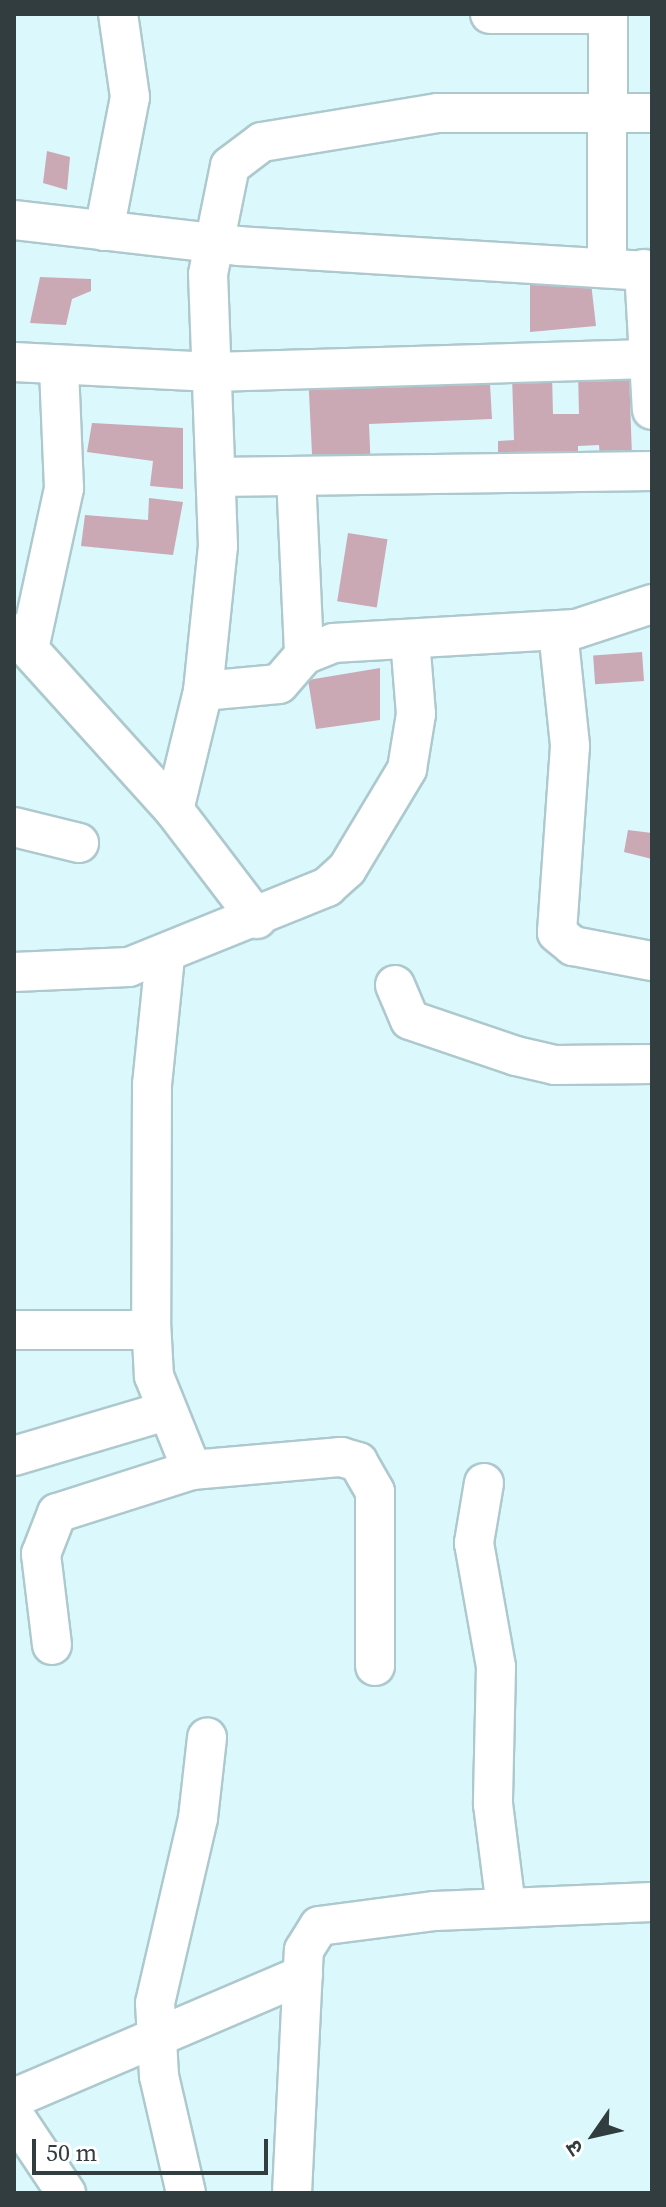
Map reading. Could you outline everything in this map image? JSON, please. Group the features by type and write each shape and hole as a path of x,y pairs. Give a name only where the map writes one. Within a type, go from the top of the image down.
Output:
{"street":[{"path":"104,231 130,97 118,14"},
{"path":"490,14 588,14"},
{"path":"608,14 609,111 649,359 652,410"},
{"path":"174,810 203,691 218,546 211,243 230,166 262,142 438,113 652,113"},
{"path":"14,220 211,243 634,269"},
{"path":"14,362 59,368 213,372 649,359"},
{"path":"59,368 64,488 22,641 174,810 257,919"},
{"path":"216,477 652,471"},
{"path":"296,476 304,655"},
{"path":"203,691 279,684 304,655 333,643 558,631 652,604"},
{"path":"558,631 570,746 557,933 573,946 652,961"},
{"path":"14,972 91,974 165,957 327,887 347,869 397,790 414,746 410,640"},
{"path":"14,827 79,843"},
{"path":"165,957 152,1084 151,1330 166,1411 192,1470"},
{"path":"395,985 410,1020 516,1056 555,1065 652,1064"},
{"path":"14,1330 151,1330"},
{"path":"14,1456 166,1411"},
{"path":"52,1645 41,1554 57,1513 192,1470 341,1457 358,1462 375,1492 375,1666"},
{"path":"484,1483 474,1543 496,1667 493,1804 506,1907"},
{"path":"186,2193 157,2036 155,2003 198,1818 207,1738"},
{"path":"292,2193 303,1975 311,1935 339,1918 506,1907 652,1902"},
{"path":"14,2098 303,1975"},
{"path":"14,2115 66,2193"}],"building":[{"path":"47,151 70,157 67,190 43,183"},
{"path":"530,273 590,274 596,326 530,332"},
{"path":"40,277 91,279 91,291 72,299 66,325 30,323"},
{"path":"489,366 492,419 369,424 371,472 313,474 308,373"},
{"path":"629,371 632,457 600,458 599,445 578,446 578,458 498,459 498,441 514,440 512,376 552,375 553,414 579,414 578,372"},
{"path":"92,423 183,428 183,489 150,486 153,461 87,452"},
{"path":"149,498 183,502 173,555 81,546 85,515 148,520"},
{"path":"348,533 388,539 377,607 337,601"},
{"path":"642,652 644,681 595,684 593,655"},
{"path":"380,668 380,720 316,729 308,680"},
{"path":"628,830 652,833 652,859 624,852"}]}
